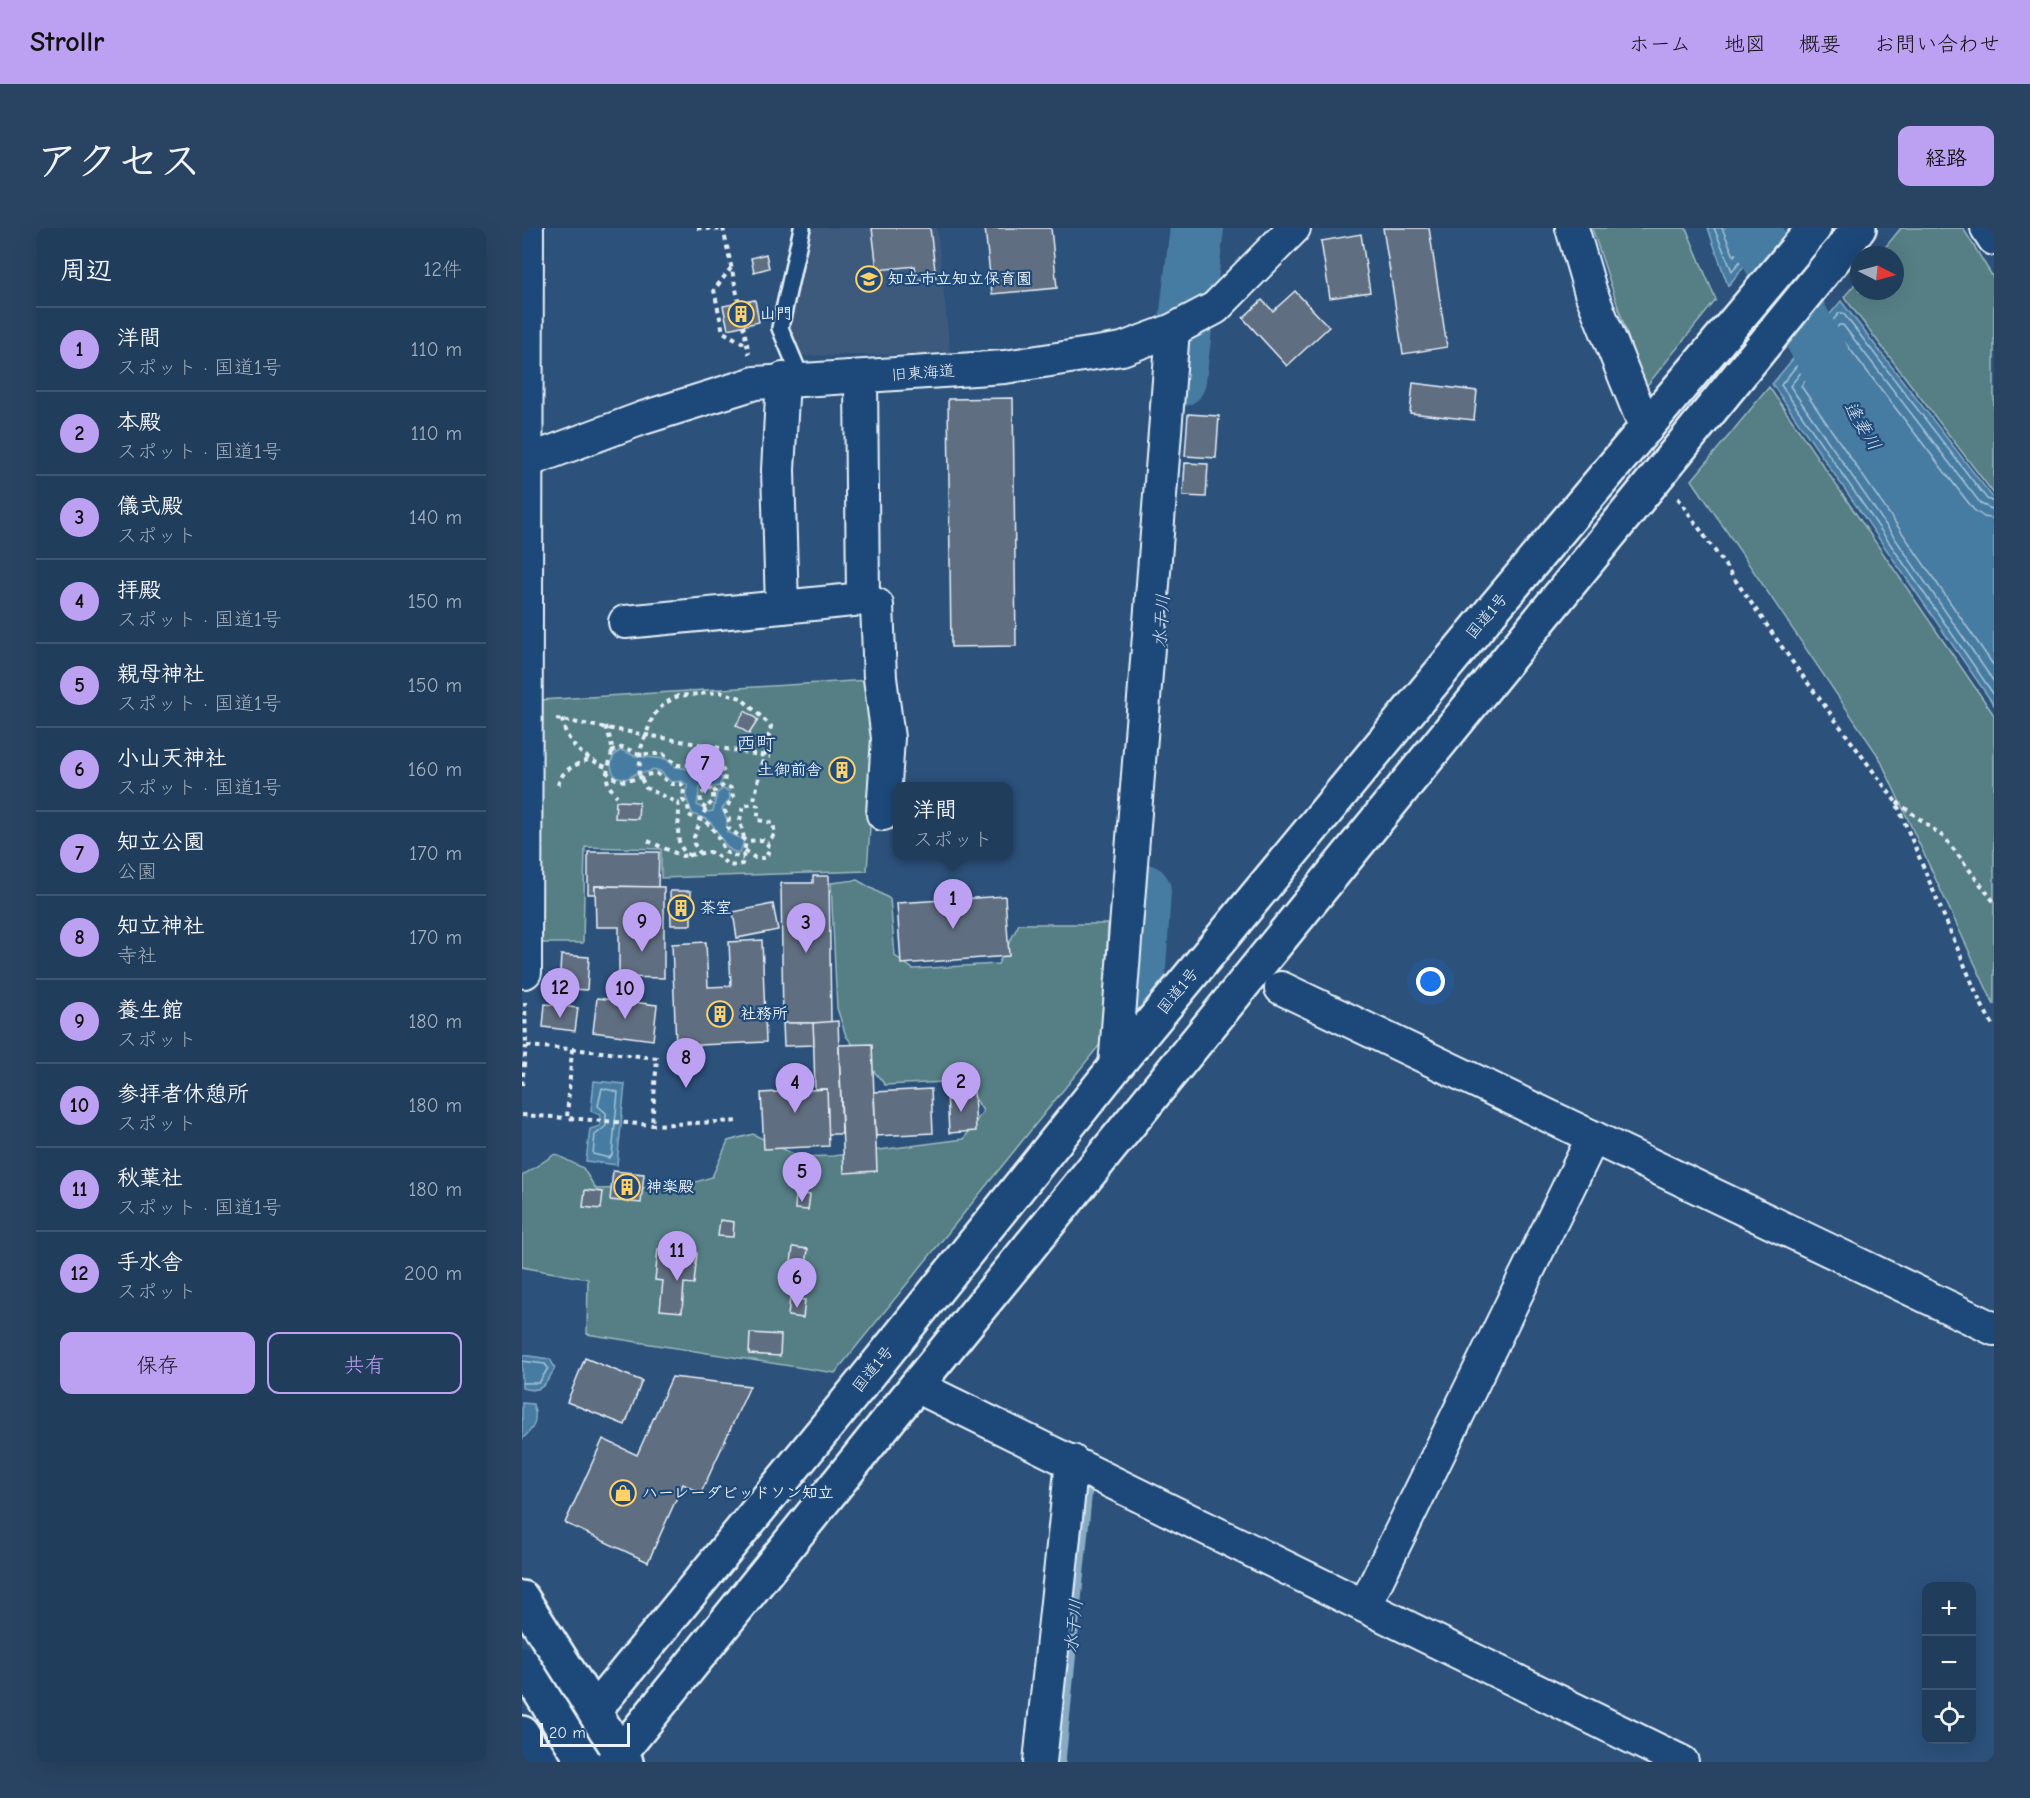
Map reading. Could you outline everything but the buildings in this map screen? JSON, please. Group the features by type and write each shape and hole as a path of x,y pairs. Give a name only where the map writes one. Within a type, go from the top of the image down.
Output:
{"highway":[{"name":"国道1号","path":"552,1762 592,1710 870,1373 1116,1067 1494,608 1814,228"},
{"path":"522,1598 620,1759 915,1386 1859,228"},
{"path":"522,1663 584,1762"},
{"path":"522,1733 540,1762"}],"street":[{"path":"524,972 527,228"},
{"name":"旧東海道","path":"525,463 643,418 755,383 1005,367 1122,349 1185,324 1215,308 1294,228"},
{"path":"1572,228 1591,293 1652,421"},
{"path":"1988,228 1994,239"},
{"path":"1116,1067 1185,324"},
{"path":"861,378 863,599"},
{"path":"782,607 778,470 792,379"},
{"path":"625,622 863,599 878,605 880,678 888,738 883,814"},
{"path":"1281,988 1994,1329"},
{"path":"1365,1605 1593,1137"},
{"path":"915,1386 1682,1762"},
{"path":"1040,1762 1072,1461"}],"lane":[{"path":"792,379 780,328 802,228"}],"path":[{"path":"697,228 723,229 739,303"},
{"path":"731,268 714,290 723,332 747,345"},
{"path":"1669,463 1796,667 1896,802 1980,1002 1994,1027"},
{"path":"691,856 684,853 679,842 678,803 646,788 639,775 639,754 646,733 653,716 664,704 678,696 720,692 741,698 771,726 753,804"},
{"path":"524,718 562,719 771,757"},
{"path":"562,719 571,742 588,760 606,769 618,781 628,782 639,775 656,773 671,784 681,784 684,787 683,800 689,815 702,820 718,835 725,852 743,859"},
{"path":"606,726 611,752 606,769 611,789 617,796"},
{"path":"611,752 623,747 639,754 663,754 677,765 689,765 701,772 709,763 719,763 725,774 724,785"},
{"path":"558,792 561,775 588,760"},
{"path":"713,792 724,785"},
{"path":"724,785 731,788 733,796 725,811 729,819 728,828 733,834 745,840 768,843"},
{"path":"701,854 694,844 694,837 706,808 713,801 713,792 708,787 702,792 700,801 706,808"},
{"path":"1896,802 1945,838 1994,902"},
{"path":"648,841 682,856 710,852 733,867 741,864 745,850 740,820 743,806 753,804 758,806 758,820 773,823 775,834 768,843"},
{"path":"745,850 755,858 766,858 770,847 768,843"},
{"path":"522,1085 525,1046 524,972"},
{"path":"525,1046 657,1058 652,1125"},
{"path":"567,1118 572,1049"},
{"path":"522,1115 652,1125 740,1121"}],"shaded area":[{"name":"知立市立知立保育園","path":"808,228 937,228 950,351 918,354 795,356 785,330"}],"green space":[{"path":"1592,228 1686,228 1716,300 1645,388"},
{"path":"1901,228 1963,228 1994,279 1994,494 1844,297 1850,290 1850,300 1904,300 1904,246 1886,246"},
{"path":"1769,387 1994,715 1994,1005 1879,757 1692,480"},
{"path":"869,680 876,740 867,871 661,878 661,849 585,847 583,943 534,943 540,700"},
{"path":"857,880 890,899 895,956 913,969 998,964 1019,924 1108,924 1102,1042 835,1373 587,1334 588,1279 522,1267 522,1176 555,1154 583,1168 596,1189 680,1187 712,1177 728,1141 753,1134 799,1157 833,1156 964,1139 983,1111 965,1081 885,1085 846,1036 837,1008 831,883"}],"water":[{"path":"1708,228 1775,228 1728,286"},
{"path":"1841,301 1994,499 1994,705 1772,384"},
{"path":"621,750 635,756 666,759 675,767 689,769 703,775 710,766 718,766 722,780 719,786 712,787 707,783 700,787 697,805 708,812 713,811 717,793 723,789 729,791 730,799 722,809 727,820 727,832 744,840 740,853 726,846 709,821 692,813 685,794 688,786 682,781 671,782 660,771 653,769 637,773 626,779 615,776 612,761"},
{"path":"594,1081 625,1084 617,1165 586,1161 590,1129 600,1126 600,1115 591,1111"},
{"path":"522,1355 550,1359 555,1368 546,1383 539,1389 522,1388"},
{"path":"522,1403 533,1404 535,1419 533,1427 522,1439"}],"waterway":[{"name":"水干川","path":"1179,380 1197,228"},
{"name":"逢妻川","path":"1753,228 1847,402"},
{"name":"水干川","path":"1136,1014 1144,891"},
{"name":"水干川","path":"1061,1762 1088,1489"}],"place":[{"name":"知立市立知立保育園","path":"869,279"},
{"name":"山門","path":"741,314"},
{"name":"土御前舎","path":"842,770"},
{"name":"知立公園","path":"705,794"},
{"name":"茶室","path":"681,908"},
{"name":"洋間","path":"953,929"},
{"name":"養生館","path":"642,952"},
{"name":"儀式殿","path":"806,953"},
{"name":"社務所","path":"720,1014"},
{"name":"手水舎","path":"560,1018"},
{"name":"参拝者休憩所","path":"625,1019"},
{"name":"知立神社","path":"686,1088"},
{"name":"本殿","path":"961,1112"},
{"name":"拝殿","path":"795,1113"},
{"name":"神楽殿","path":"627,1187"},
{"name":"親母神社","path":"802,1202"},
{"name":"秋葉社","path":"677,1281"},
{"name":"小山天神社","path":"797,1308"},
{"name":"ハーレーダビッドソン知立","path":"623,1493"}],"district":[{"name":"西町","path":"756,743"}]}
